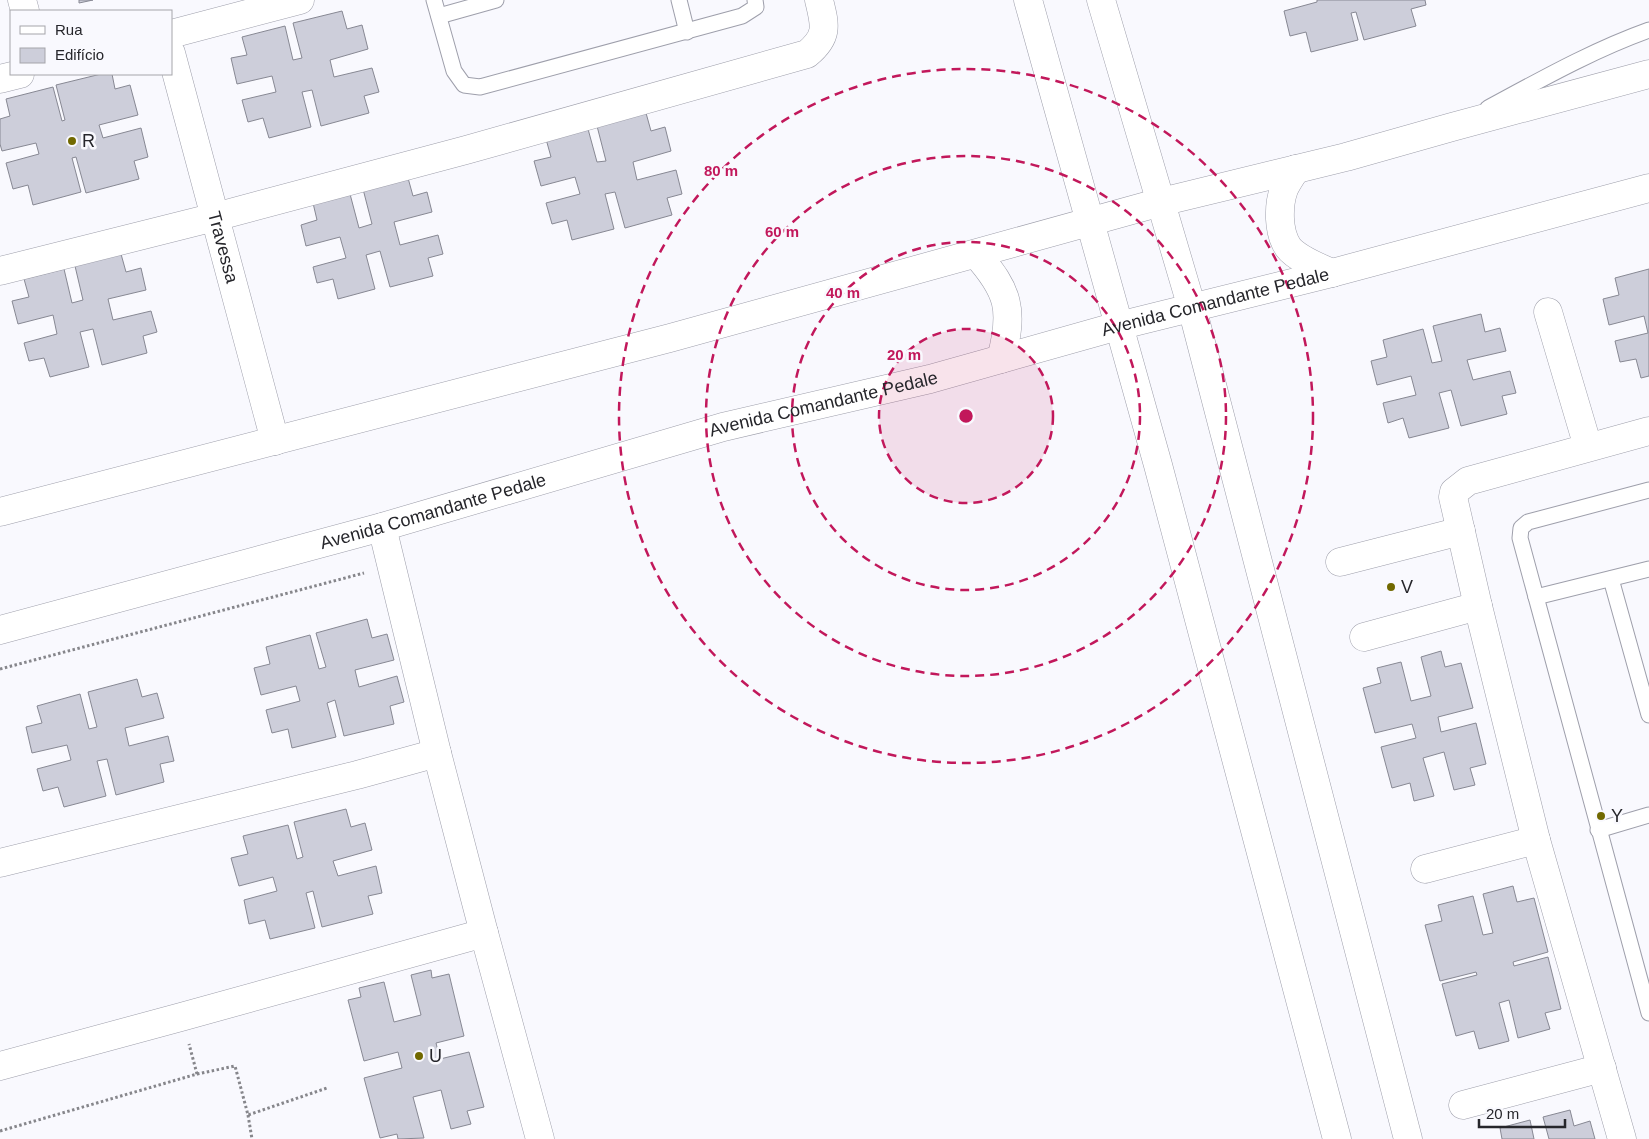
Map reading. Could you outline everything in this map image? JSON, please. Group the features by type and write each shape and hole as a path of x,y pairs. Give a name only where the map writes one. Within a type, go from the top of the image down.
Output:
{"street":[{"path":"172,34 300,0"},
{"path":"0,271 215,218 807,54 816,46 825,29 819,0"},
{"path":"1028,0 1160,474 1337,1139"},
{"path":"1101,0 1192,308 1408,1139"},
{"name":"Travessa","path":"172,57 275,441"},
{"path":"0,512 670,338 1160,202 1346,157 1649,74"},
{"path":"0,78 15,75"},
{"path":"1296,169 1284,189 1280,205 1280,223 1283,236 1289,248 1332,273"},
{"name":"Avenida Comandante Pedale","path":"0,630 382,527 724,427 930,379 1118,326 1332,273 1649,188"},
{"path":"976,254 1000,285 1006,300 1008,318 1007,338 1001,359"},
{"path":"1548,312 1588,447"},
{"path":"1622,1139 1536,840 1453,497 1454,492 1468,481 1649,431"},
{"path":"382,527 437,753 540,1139"},
{"path":"1340,562 1461,532"},
{"path":"1364,636 1478,606"},
{"path":"0,863 357,775 437,753"},
{"path":"1425,868 1536,840"},
{"path":"0,1066 181,1018 484,932"},
{"path":"1463,1105 1602,1068"}],"lane":[{"path":"434,0 454,71 464,85 480,87 742,16 756,7 755,0"},
{"path":"439,16 496,0"},
{"path":"679,0 687,32"},
{"path":"1452,127 1551,75 1649,30"},
{"path":"1649,490 1528,522 1521,528 1520,538 1649,1013"},
{"path":"1536,597 1649,569"},
{"path":"1611,579 1649,715"},
{"path":"1598,830 1649,815"}],"path":[{"path":"0,669 391,565"},
{"path":"181,1018 198,1074"},
{"path":"0,1131 198,1074 235,1066 248,1115 252,1139"},
{"path":"248,1115 327,1088"}],"building":[{"path":"79,0 93,0 79,3"},
{"path":"1317,0 1425,0 1426,5 1411,9 1416,26 1364,40 1356,12 1351,13 1358,40 1311,52 1306,32 1290,36 1284,11 1317,2"},
{"path":"342,11 347,29 362,25 368,49 330,60 334,77 372,68 379,92 364,96 369,113 321,126 312,90 302,92 311,127 269,138 263,118 248,122 242,100 276,92 272,76 237,84 231,58 247,55 242,37 285,26 293,60 302,58 293,23"},
{"name":"R","path":"97,75 112,75 115,89 130,85 138,115 99,125 103,138 141,128 148,157 134,161 139,179 86,193 76,157 72,158 81,192 33,205 28,185 13,189 6,163 39,154 36,143 2,151 0,144 0,119 10,116 6,99 53,87 62,121 65,120 56,85"},
{"path":"646,113 651,131 665,127 671,151 633,162 637,180 676,170 682,194 667,198 672,215 625,228 615,192 605,194 614,229 572,240 567,220 552,224 546,203 580,194 575,177 541,186 534,161 551,157 546,139 588,129 597,162 606,161 597,126"},
{"path":"408,178 413,196 427,192 432,212 394,222 400,245 438,235 443,254 428,258 433,276 390,287 380,251 366,255 375,289 338,299 333,279 317,283 313,267 346,258 340,237 306,246 301,225 317,220 313,203 350,194 359,228 372,224 363,189"},
{"path":"121,254 126,272 141,268 146,290 108,299 113,320 151,311 157,332 143,336 147,353 102,365 93,329 80,332 89,367 50,377 44,358 29,361 24,343 57,334 53,315 18,324 12,301 29,297 24,279 64,269 72,303 83,300 75,266"},
{"path":"1649,269 1649,376 1641,378 1636,359 1620,362 1615,341 1648,333 1644,316 1609,325 1603,299 1619,295 1615,278"},
{"path":"1481,314 1485,332 1500,328 1506,351 1467,360 1473,380 1510,371 1516,393 1502,396 1507,414 1461,426 1451,390 1439,393 1449,428 1409,438 1403,418 1388,423 1383,403 1416,395 1411,376 1377,385 1371,361 1387,357 1383,340 1423,329 1432,363 1442,361 1433,326"},
{"path":"367,619 372,638 387,634 394,660 355,670 359,687 397,676 404,702 390,706 394,724 344,736 335,700 327,703 336,737 292,748 288,729 272,733 266,710 300,701 296,686 261,695 254,668 270,664 266,647 310,635 319,669 326,667 316,633"},
{"path":"1441,651 1445,667 1461,663 1473,708 1438,717 1441,732 1476,723 1486,764 1470,768 1475,785 1454,790 1444,752 1423,758 1434,796 1414,801 1410,783 1392,788 1381,747 1416,738 1412,724 1375,733 1363,688 1381,683 1377,668 1401,662 1411,701 1431,696 1421,657"},
{"path":"137,679 142,697 157,693 164,718 125,728 129,746 168,736 174,761 160,764 164,782 116,795 107,759 97,761 106,796 64,807 58,787 43,791 37,769 71,760 67,745 32,753 26,727 42,723 37,706 80,694 89,729 97,727 88,692"},
{"path":"346,809 351,827 365,823 372,850 333,861 338,876 376,866 382,893 368,896 373,914 322,927 313,891 306,893 315,928 270,939 265,920 249,924 244,900 277,891 273,877 239,886 231,858 248,854 243,836 288,825 297,859 303,857 294,822"},
{"path":"1513,886 1517,902 1534,898 1548,952 1513,962 1514,966 1548,957 1561,1009 1545,1013 1550,1029 1518,1038 1509,1000 1499,1003 1509,1041 1479,1049 1474,1031 1456,1036 1442,984 1477,975 1476,972 1440,981 1425,925 1442,921 1438,905 1473,896 1483,935 1493,933 1483,894"},
{"name":"U","path":"431,970 432,978 449,974 464,1036 436,1043 440,1059 469,1052 484,1107 467,1111 471,1124 451,1129 441,1090 413,1097 424,1138 398,1139 397,1134 380,1138 364,1078 402,1068 398,1052 364,1061 348,1000 361,997 359,988 384,982 394,1022 421,1015 411,975"},
{"path":"1570,1110 1574,1126 1590,1121 1595,1139 1549,1139 1543,1117"},
{"path":"1530,1120 1534,1139 1502,1139 1500,1128"}],"place":[{"name":"R","path":"72,141"},
{"name":"V","path":"1391,587"},
{"name":"Y","path":"1601,816"},
{"name":"U","path":"419,1056"}]}
